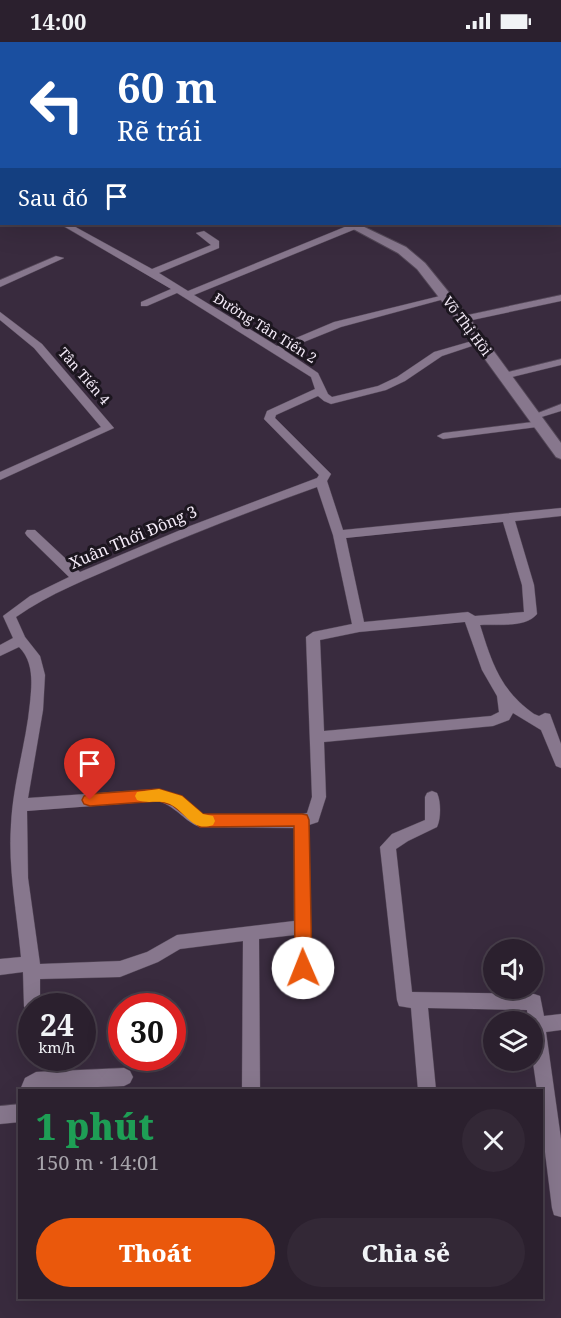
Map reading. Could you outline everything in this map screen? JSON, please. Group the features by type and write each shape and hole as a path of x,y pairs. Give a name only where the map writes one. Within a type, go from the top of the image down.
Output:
{"street":[{"name":"Đường Tân Tiến 2","path":"71,225 276,350 317,378 320,391"},
{"path":"144,304 182,292 352,225"},
{"name":"Võ Thị Hồi","path":"352,225 402,250 421,266 463,319 561,454"},
{"path":"152,273 218,244 201,233"},
{"path":"0,284 59,258"},
{"path":"276,350 294,340 330,327 445,296"},
{"path":"463,319 561,298"},
{"name":"Tân Tiến 4","path":"0,315 38,346 108,428 0,476"},
{"path":"358,627 339,535 321,481 325,474 268,419 271,413 320,391 325,398 331,401 382,388 402,379 438,354 479,342"},
{"path":"504,376 561,362"},
{"path":"443,436 538,420 561,407"},
{"name":"Xuân Thới Đông 3","path":"32,993 32,967 20,861 20,805 38,683 35,659 5,614 78,578 182,533 321,481"},
{"path":"339,535 561,512"},
{"path":"20,805 159,795 177,801 200,821 313,818 319,797 313,637 358,627 466,617 472,621 524,618 531,614 528,585 508,517"},
{"path":"31,533 78,578"},
{"path":"316,737 493,721 504,716 507,712 502,697 486,664 472,621"},
{"path":"0,651 21,640"},
{"path":"502,697 529,718 546,722 561,762"},
{"path":"432,796 432,823 417,831 396,837 388,847 405,1000 534,1002 535,1011"},
{"path":"302,820 303,968"},
{"path":"0,968 120,969 152,957 177,942 303,927"},
{"path":"251,932 251,1089"},
{"path":"419,1000 427,1089"},
{"path":"543,1024 561,1022"},
{"path":"542,1071 561,1208"},
{"path":"29,1089 31,1084 36,1081 124,1077"},
{"path":"0,1115 18,1113"}],"slow traffic":[{"path":"143,796 168,797 177,801 200,821 208,821"}],"route":[{"path":"90,800 159,795 177,801 200,821 294,822 302,820 303,968"}]}
